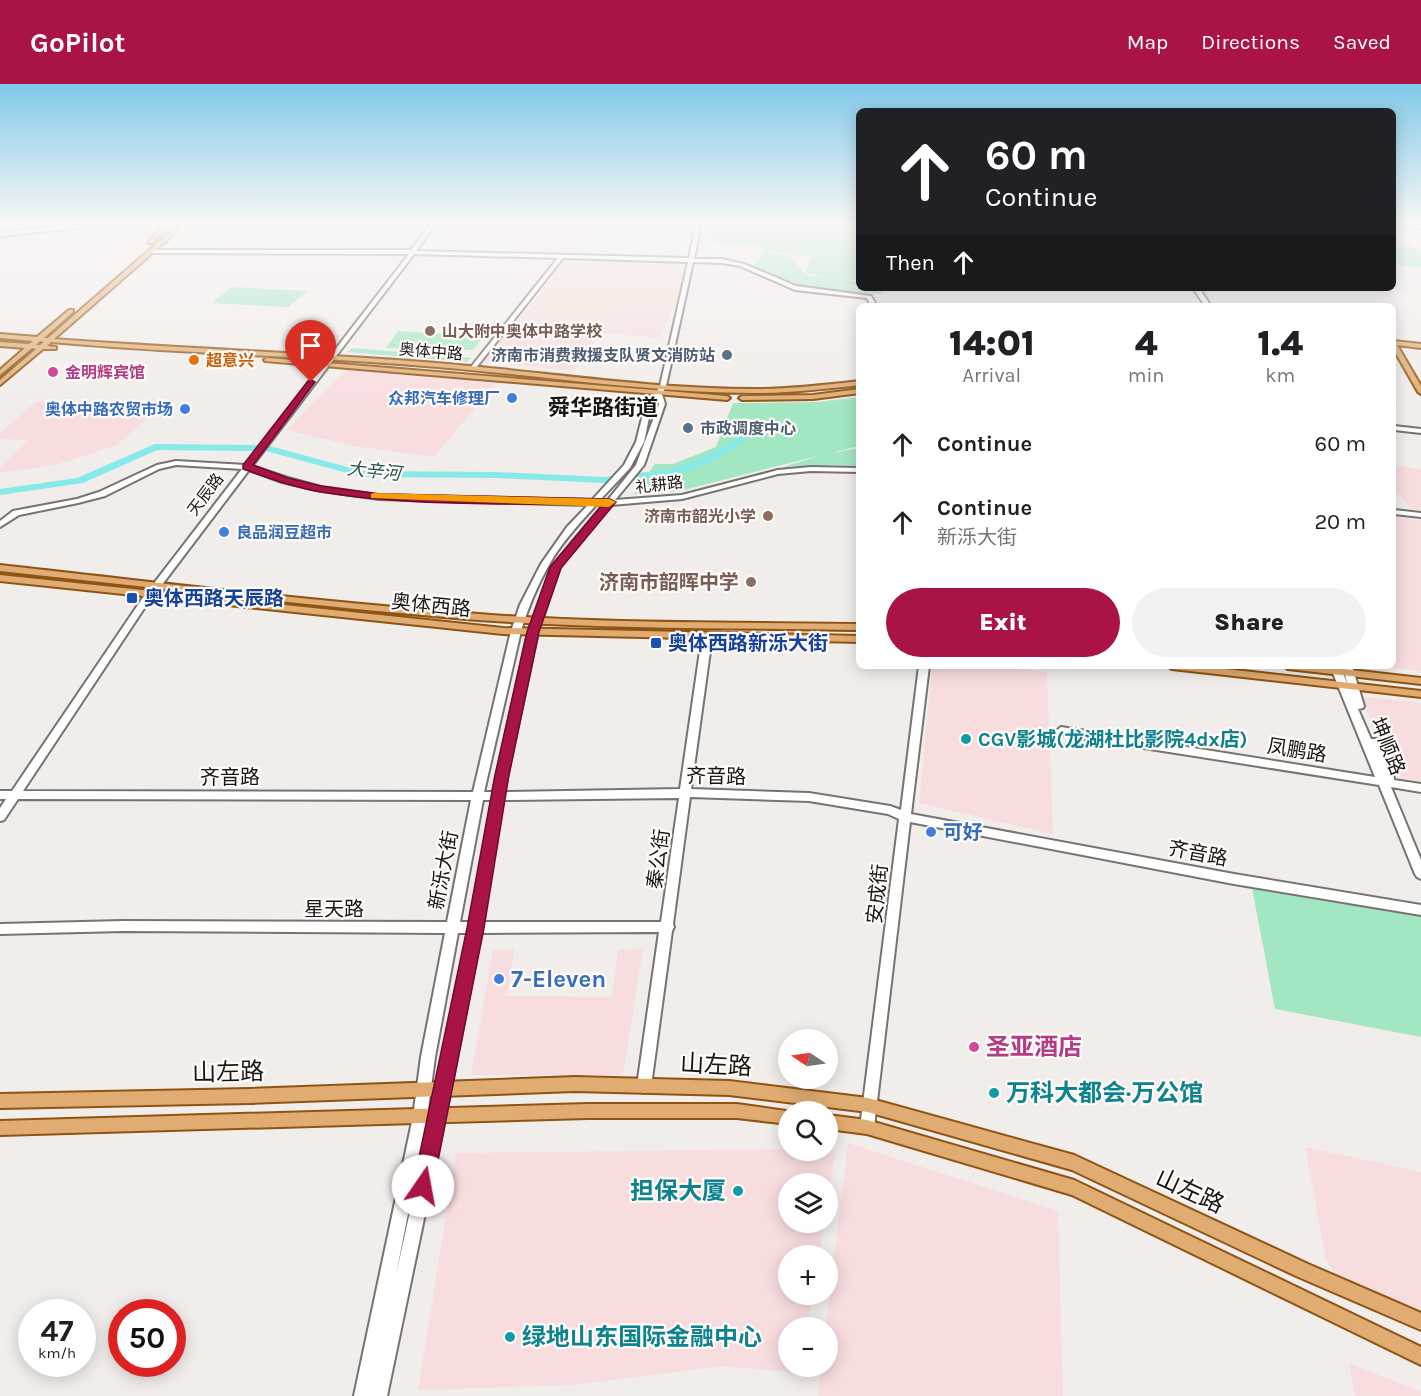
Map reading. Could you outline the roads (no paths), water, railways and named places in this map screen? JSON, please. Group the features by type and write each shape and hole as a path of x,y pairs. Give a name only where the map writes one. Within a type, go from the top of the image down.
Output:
{"main road":[{"path":"0,383 104,285"},
{"path":"40,343 49,340 112,285"},
{"name":"奥体中路","path":"0,336 40,343 785,399 856,391"},
{"name":"奥体中路","path":"49,340 331,356 473,368 661,390 800,390 856,383"},
{"name":"奥体中路","path":"0,344 30,347 40,343"},
{"path":"1397,348 1421,346"},
{"path":"0,373 30,347"},
{"path":"1397,348 1421,352"},
{"path":"1397,348 1421,381"},
{"path":"1397,348 1421,392"},
{"name":"奥体西路","path":"0,568 378,609 521,619 856,627"},
{"name":"奥体西路","path":"0,578 516,631 856,639"},
{"path":"1199,669 1421,693"},
{"path":"1342,669 1421,681"},
{"name":"山左路","path":"0,1101 575,1084 729,1088 871,1106 1074,1163 1302,1270 1421,1322"},
{"path":"0,1128 588,1111 737,1111 778,1116"},
{"path":"838,1123 867,1127 1074,1188 1421,1356"}],"street":[{"name":"天辰路","path":"158,584 387,285"},
{"path":"473,368 539,285"},
{"name":"新泺大街","path":"444,1089 476,928 498,796 533,632 556,567 638,468 650,443 662,404 661,390 686,285"},
{"path":"789,285 866,297 871,303"},
{"path":"866,297 867,303"},
{"name":"新泺大街","path":"363,1396 420,1117 423,1090 478,795 516,631 544,564 570,529 627,466 640,442 649,402 661,390"},
{"path":"1396,428 1421,431"},
{"name":"礼耕路","path":"0,525 16,513 102,494 157,467 176,463 247,467 321,489 379,497 596,502 682,497 778,472 812,469 856,470"},
{"path":"1396,512 1421,515"},
{"path":"0,817 149,595"},
{"name":"秦公街","path":"644,1086 687,794 707,637"},
{"name":"安成街","path":"867,1127 924,669"},
{"name":"坤顺路","path":"1342,669 1356,698 1421,874"},
{"name":"凤鹏路","path":"1061,731 1421,788"},
{"name":"坤顺路","path":"1387,783 1421,856"},
{"name":"齐音路","path":"0,795 498,796 719,793 809,797 890,810 905,817 1234,879 1421,910"},
{"name":"星天路","path":"0,929 123,926 668,927"},
{"path":"378,1396 444,1089"}],"waterway":[{"name":"大辛河","path":"0,492 79,481 155,447 266,448 362,474 496,475 605,480 675,472 708,460 747,435"}],"place":[{"name":"山大附中奥体中路学校","path":"430,331"},
{"name":"济南市消费救援支队贤文消防站","path":"727,355"},
{"name":"超意兴","path":"194,360"},
{"name":"金明辉宾馆","path":"53,372"},
{"name":"众邦汽车修理厂","path":"512,398"},
{"name":"奥体中路农贸市场","path":"185,409"},
{"name":"市政调度中心","path":"688,428"},
{"name":"济南市韶光小学","path":"768,516"},
{"name":"良品润豆超市","path":"224,532"},
{"name":"济南市韶晖中学","path":"751,582"},
{"name":"奥体西路天辰路","path":"132,598"},
{"name":"奥体西路新泺大街","path":"656,643"},
{"name":"CGV影城(龙湖杜比影院4dx店)","path":"966,739"},
{"name":"可好","path":"931,832"},
{"name":"7-Eleven","path":"499,979"},
{"name":"圣亚酒店","path":"974,1047"},
{"name":"万科大都会·万公馆","path":"994,1093"},
{"name":"担保大厦","path":"738,1191"},
{"name":"绿地山东国际金融中心","path":"510,1337"}],"district":[{"name":"舜华路街道","path":"603,407"}]}
